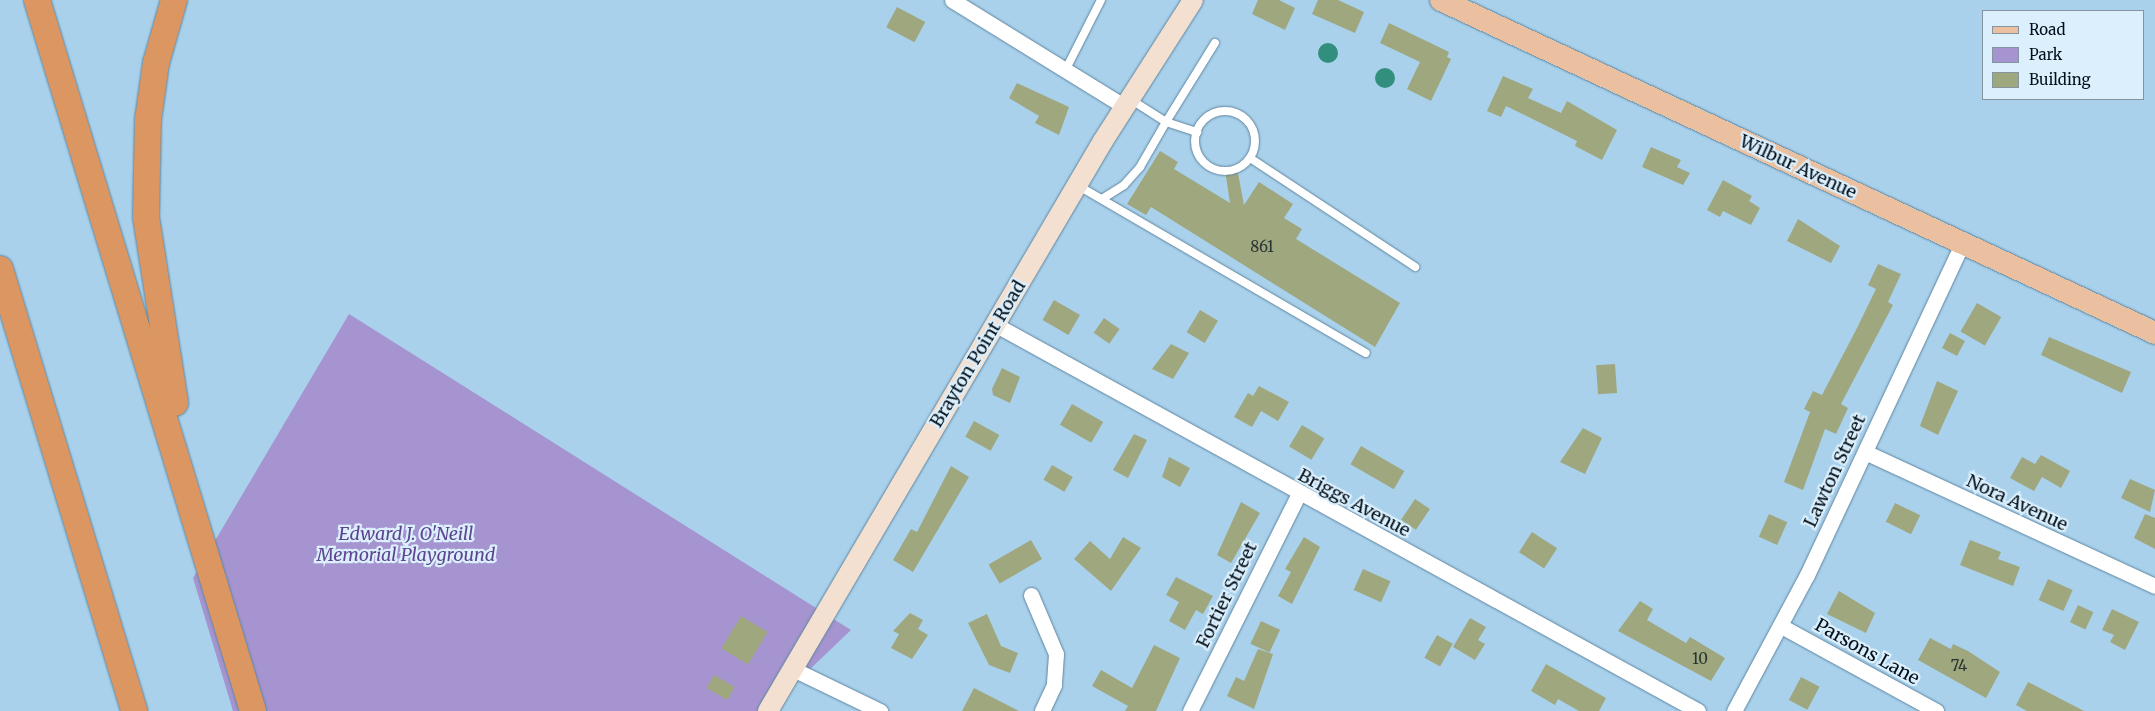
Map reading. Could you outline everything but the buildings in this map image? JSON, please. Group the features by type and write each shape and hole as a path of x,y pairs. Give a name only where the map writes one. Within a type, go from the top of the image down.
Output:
{"highway":[{"path":"37,0 253,711"},
{"path":"174,0 156,63 148,120 146,217 162,338 201,541"},
{"path":"0,269 134,711"}],"main road":[{"name":"Wilbur Avenue","path":"1441,0 2155,333"}],"street":[{"path":"952,0 1066,70 1127,103"},
{"name":"Brayton Point Road","path":"768,711 1077,185 1193,0"},
{"name":"Lawton Street","path":"1734,711 1780,626 1865,452 1962,244"},
{"name":"Briggs Avenue","path":"996,325 1298,495 1698,711"},
{"name":"Nora Avenue","path":"1865,452 2155,586"},
{"name":"Fortier Street","path":"1190,711 1298,495"},
{"path":"1031,595 1056,654 1054,685 1042,711"},
{"name":"Parsons Lane","path":"1780,626 1936,711"},
{"path":"793,668 880,711"}],"lane":[{"path":"1066,70 1101,0"},
{"path":"1102,199 1124,185 1140,167 1214,43"},
{"path":"1127,103 1166,122 1197,132"},
{"path":"1214,114 1238,114 1254,133 1250,158 1237,168 1212,168 1196,148 1197,132 1214,114"},
{"path":"1250,158 1415,267"},
{"path":"1077,185 1366,353"}],"green space":[{"name":"Edward J. O'Neill Memorial Playground","path":"349,314 851,630 766,711 233,711 193,578"}],"shaded area":[{"path":"1328,43 1335,46 1338,53 1335,60 1328,63 1321,60 1318,53 1321,46"},
{"path":"1385,68 1392,71 1395,78 1392,85 1385,88 1378,85 1375,78 1378,71"}]}
